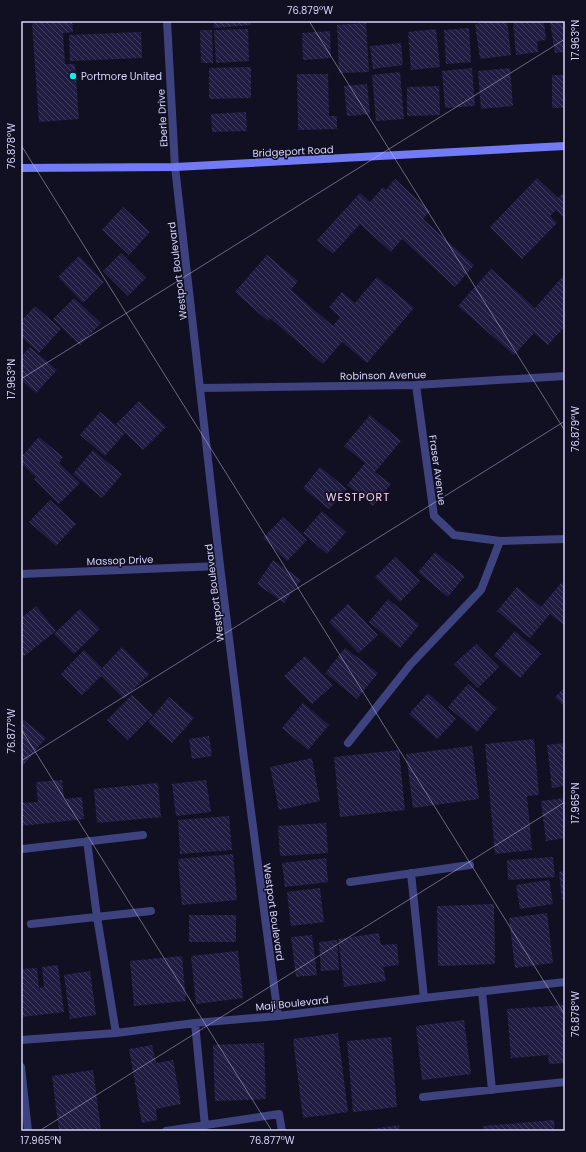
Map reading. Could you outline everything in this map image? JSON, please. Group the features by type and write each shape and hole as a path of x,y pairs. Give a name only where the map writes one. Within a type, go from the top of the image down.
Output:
{"main road":[{"name":"Bridgeport Road","path":"21,168 175,167 565,146"}],"street":[{"name":"Eberle Drive","path":"168,21 175,167"},
{"name":"Westport Boulevard","path":"175,167 220,566 278,1016"},
{"name":"Robinson Avenue","path":"201,388 416,385 565,376"},
{"name":"Fraser Avenue","path":"416,385 434,516 454,535 500,541 565,539"},
{"path":"348,743 410,665 481,590 500,541"},
{"name":"Massop Drive","path":"21,574 220,566"},
{"path":"23,849 143,835"},
{"path":"87,841 97,917 116,1032"},
{"path":"350,882 470,865"},
{"path":"410,873 424,998"},
{"path":"31,924 151,911"},
{"name":"Maji Boulevard","path":"21,1040 278,1016 565,982"},
{"path":"482,991 492,1090"},
{"path":"195,1023 205,1126"},
{"path":"21,1067 28,1131"},
{"path":"423,1097 565,1082"},
{"path":"166,1131 279,1114 282,1131"}],"building":[{"path":"72,21 73,32 63,33 65,64 75,64 79,119 39,122 32,23"},
{"path":"213,21 251,21 251,25 214,28"},
{"path":"507,21 511,55 480,59 475,24"},
{"path":"544,21 546,40 537,41 538,52 516,55 513,22"},
{"path":"565,21 565,52 555,53 550,22"},
{"path":"366,23 369,72 339,73 337,25"},
{"path":"469,28 471,62 446,64 444,30"},
{"path":"248,29 249,61 216,63 214,30"},
{"path":"436,29 440,67 411,70 408,32"},
{"path":"200,30 212,30 213,63 201,63"},
{"path":"330,31 331,58 303,60 302,33"},
{"path":"141,32 142,58 70,61 69,35"},
{"path":"401,43 403,65 373,69 370,46"},
{"path":"251,67 251,98 209,99 209,68"},
{"path":"472,68 475,106 445,108 442,71"},
{"path":"510,68 513,106 481,109 478,71"},
{"path":"400,72 404,119 376,121 372,75"},
{"path":"297,74 328,74 329,116 337,116 337,129 298,130"},
{"path":"552,75 565,75 565,108 552,108"},
{"path":"367,84 370,114 347,116 344,86"},
{"path":"439,86 440,115 407,116 407,87"},
{"path":"246,112 247,131 212,132 211,114"},
{"path":"537,178 558,198 565,192 565,219 556,210 550,216 557,223 522,259 490,227"},
{"path":"395,179 430,211 423,219 474,265 455,287 402,239 391,252 360,224 333,254 317,240 360,193 370,202 383,187 386,190"},
{"path":"123,207 150,232 129,255 102,230"},
{"path":"121,253 146,278 128,296 103,271"},
{"path":"267,255 298,281 291,290 333,326 340,317 329,307 342,292 355,303 377,277 414,308 367,363 342,342 323,364 270,318 268,321 235,292"},
{"path":"79,256 104,282 83,303 58,277"},
{"path":"491,269 535,308 565,274 565,326 548,345 534,333 514,355 458,306"},
{"path":"74,298 101,323 80,345 53,319"},
{"path":"35,306 61,329 39,353 21,336 21,321"},
{"path":"30,347 57,370 36,393 21,380 21,357"},
{"path":"139,401 166,427 143,450 116,424"},
{"path":"100,412 125,433 105,456 80,435"},
{"path":"370,415 401,441 375,472 391,484 373,506 347,485 365,463 344,446"},
{"path":"39,437 63,457 59,463 80,483 59,504 34,479 36,477 21,463 21,457"},
{"path":"93,450 122,474 102,498 73,474"},
{"path":"320,467 347,489 329,509 303,488"},
{"path":"50,500 76,524 56,546 29,522"},
{"path":"322,511 346,532 327,554 303,533"},
{"path":"283,517 307,540 287,561 263,538"},
{"path":"435,552 465,576 448,597 418,572"},
{"path":"395,557 420,581 400,602 375,577"},
{"path":"273,560 301,580 284,603 257,584"},
{"path":"561,583 565,586 565,626 550,614 530,638 497,611 517,587 541,607"},
{"path":"388,599 419,625 400,648 369,622"},
{"path":"348,604 378,635 359,653 329,622"},
{"path":"36,606 56,631 23,657 21,654 21,618"},
{"path":"80,609 100,629 74,654 54,634"},
{"path":"515,631 541,654 520,678 494,655"},
{"path":"476,644 499,667 478,688 454,664"},
{"path":"122,647 149,674 124,699 101,676 82,695 61,674 84,650 102,668"},
{"path":"345,648 378,673 357,699 325,673"},
{"path":"305,656 333,685 312,704 284,676"},
{"path":"468,684 497,708 477,732 448,707"},
{"path":"565,687 565,707 555,697"},
{"path":"428,693 456,719 437,739 409,714"},
{"path":"132,695 153,715 128,740 107,720"},
{"path":"169,697 194,718 172,743 148,722"},
{"path":"303,703 329,725 308,750 282,728"},
{"path":"21,718 46,738 21,768"},
{"path":"209,736 212,756 192,759 189,739"},
{"path":"534,739 539,795 527,796 532,850 495,854 485,744"},
{"path":"565,743 565,786 552,788 547,745"},
{"path":"472,746 479,799 413,808 406,754"},
{"path":"399,750 405,810 340,817 334,757"},
{"path":"312,758 320,801 279,810 270,767"},
{"path":"62,780 64,799 82,797 84,819 21,826 21,803 38,802 36,782"},
{"path":"206,780 211,812 176,816 172,784"},
{"path":"158,783 161,817 97,823 94,789"},
{"path":"565,798 565,838 546,841 541,801"},
{"path":"229,816 232,850 180,854 178,820"},
{"path":"326,823 328,853 280,856 278,826"},
{"path":"233,854 237,900 182,905 178,859"},
{"path":"553,857 555,877 508,880 507,860"},
{"path":"326,858 328,882 285,887 282,863"},
{"path":"565,871 565,899 562,899 559,872"},
{"path":"549,880 553,904 520,909 516,885"},
{"path":"320,888 324,922 291,926 287,892"},
{"path":"494,904 495,964 438,966 437,906"},
{"path":"547,913 553,963 515,968 509,918"},
{"path":"189,915 236,915 236,942 189,942"},
{"path":"379,933 381,945 397,944 399,965 383,967 386,981 344,987 338,939"},
{"path":"312,935 317,975 296,977 291,937"},
{"path":"337,940 339,970 321,971 319,942"},
{"path":"238,951 243,998 196,1004 191,956"},
{"path":"182,956 186,1001 134,1006 130,961"},
{"path":"58,965 64,1012 21,1017 21,969 37,968 39,988 44,987 42,967"},
{"path":"90,971 96,1015 70,1019 64,975"},
{"path":"565,1005 565,1063 549,1064 548,1055 511,1058 507,1009"},
{"path":"464,1020 471,1074 422,1080 416,1026"},
{"path":"338,1033 348,1112 303,1118 293,1039"},
{"path":"391,1037 397,1107 353,1112 347,1041"},
{"path":"264,1043 266,1099 215,1101 213,1045"},
{"path":"152,1045 156,1063 173,1060 181,1104 156,1109 157,1120 142,1123 129,1049"},
{"path":"93,1070 101,1130 59,1131 52,1076"},
{"path":"554,1120 555,1131 483,1131 483,1126"},
{"path":"399,1125 400,1131 366,1131 366,1130"}],"place":[{"name":"Portmore United","path":"73,76"}],"district":[{"name":"WESTPORT","path":"358,497"}]}
